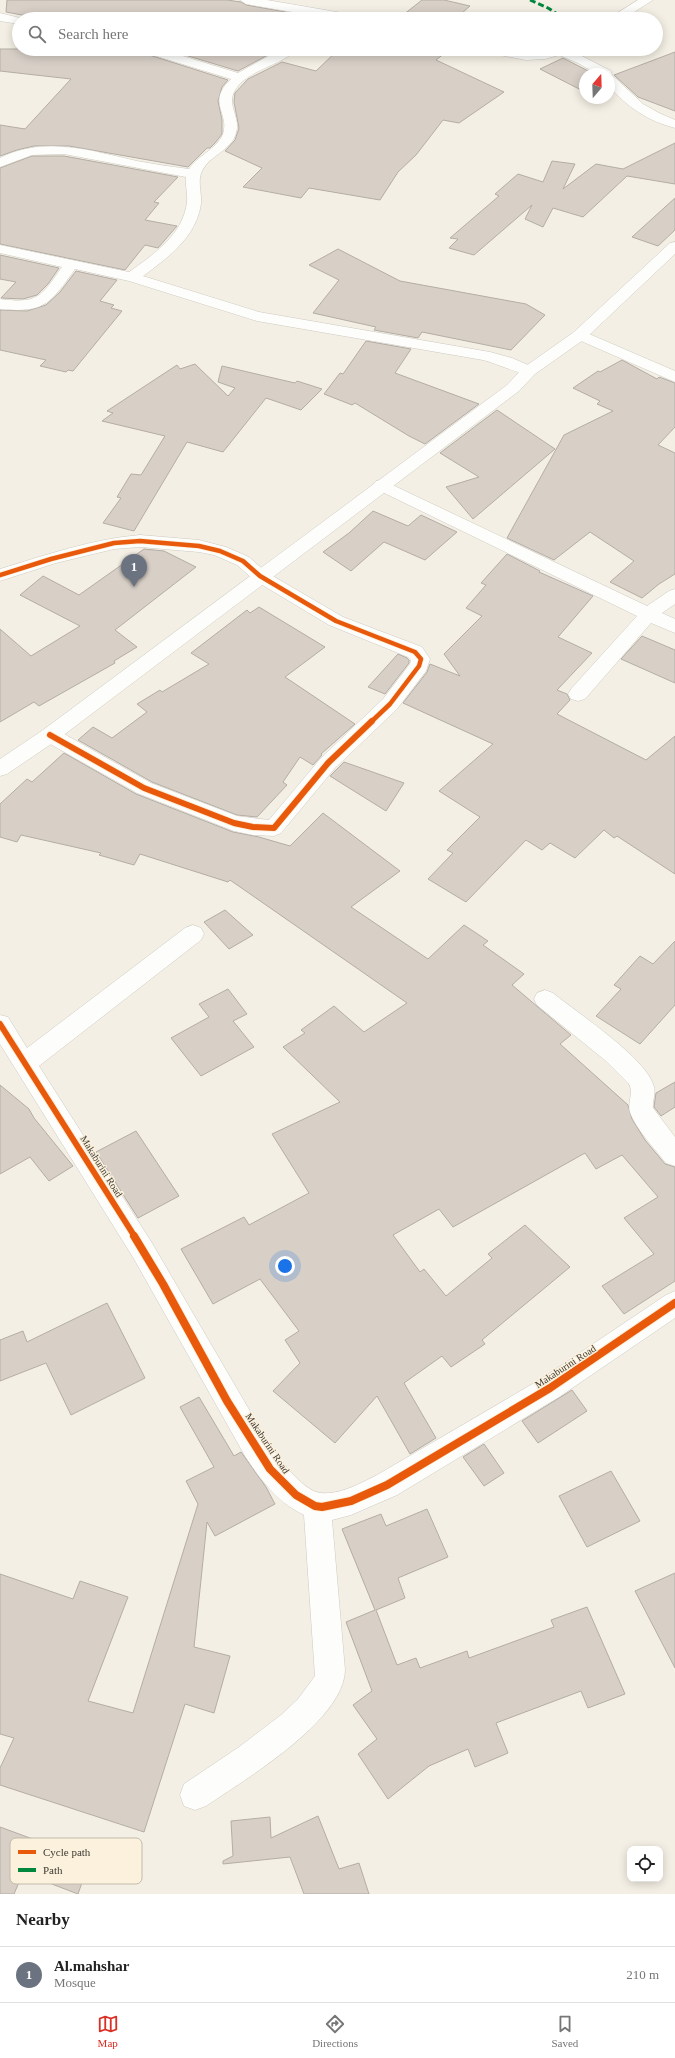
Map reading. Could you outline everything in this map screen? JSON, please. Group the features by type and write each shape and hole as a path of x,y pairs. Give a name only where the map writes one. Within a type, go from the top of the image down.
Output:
{"street":[{"path":"246,0 304,12"},
{"path":"626,12 647,0"},
{"path":"327,12 333,2"},
{"path":"0,17 12,19"},
{"path":"169,56 240,78"},
{"path":"132,277 159,257 183,234 192,218 194,201 193,174 197,167 221,146 230,134 232,125 224,106 227,93 240,78 278,56"},
{"path":"534,56 548,56"},
{"path":"573,56 596,68"},
{"path":"615,84 639,110 650,116 675,124"},
{"path":"0,163 8,158 30,150 59,149 159,169 193,174"},
{"path":"0,769 50,735 260,576 513,388 529,371 580,335 675,246"},
{"path":"0,249 132,277 257,316 484,356 506,362 529,371"},
{"path":"0,304 25,305 37,303 47,295 71,264"},
{"path":"580,335 675,377"},
{"path":"382,485 675,627"},
{"path":"0,575 83,550 114,543 140,541 199,546 220,551 243,561 260,576 336,621 415,652 422,659 415,672 390,704 328,763 274,828 253,827 234,822 144,788 50,735"},
{"path":"578,694 649,614 675,595"},
{"path":"24,1064 193,934"},
{"path":"545,999 621,1061 640,1080 643,1090 639,1106 675,1156"},
{"name":"Makaburini Road","path":"0,1024 24,1064 64,1124 162,1283 236,1414 271,1470 287,1488 299,1498 317,1507 334,1506 364,1496 387,1485 550,1388 675,1303"},
{"path":"195,1796 298,1722 319,1701 326,1689 330,1678 329,1655 317,1507"}],"building":[{"path":"7,0 227,0 285,12 12,13 6,12"},
{"path":"422,0 444,0 470,6 463,12 407,12"},
{"path":"0,49 12,49 12,56 152,56 228,80 222,87 218,101 222,120 222,134 210,148 207,148 188,167 69,146 34,146 0,156 0,125 25,129 71,79 0,71"},
{"path":"675,52 675,111 638,97 615,75"},
{"path":"188,56 266,56 238,71"},
{"path":"332,56 441,56 436,60 504,92 459,123 443,120 416,155 398,172 380,200 309,188 301,198 243,187 262,168 225,151 235,140 239,128 234,102 235,93 248,79 282,62 316,71"},
{"path":"563,58 582,68 579,68 579,89 540,69"},
{"path":"675,143 675,184 627,176 583,217 553,208 543,227 525,219 532,205 474,255 449,248 458,239 450,238 499,196 495,194 518,174 543,182 552,161 575,164 563,189 596,164 623,169"},
{"path":"32,156 64,156 178,177 154,202 159,203 145,220 177,226 158,248 145,245 125,270 0,244 0,168"},
{"path":"675,198 675,230 658,246 632,237"},
{"path":"338,249 400,281 526,304 545,315 511,350 422,332 418,338 374,330 376,327 313,313 339,280 309,265"},
{"path":"0,255 59,268 48,284 37,295 23,299 1,298 16,282 0,279"},
{"path":"76,271 117,280 100,301 114,305 111,308 122,311 73,371 68,370 66,372 40,366 46,360 0,350 0,310 27,311 46,305 60,292"},
{"path":"366,341 411,349 395,373 479,404 425,444 355,403 352,405 324,394 340,373 343,374"},
{"path":"622,360 657,379 659,377 675,383 675,427 658,445 675,453 675,574 659,584 642,598 610,582 634,561 590,532 554,560 507,538 564,435 613,411 597,404 600,401 573,388 598,371 600,372"},
{"path":"195,364 228,396 235,388 218,382 222,366 295,383 297,381 322,389 301,410 266,398 223,452 187,442 134,531 103,523 121,498 117,497 131,474 141,475 165,436 102,421 113,413 107,411 177,365 180,369"},
{"path":"497,410 555,449 473,519 446,487 479,477 440,453"},
{"path":"373,511 408,526 421,515 457,532 425,560 384,542 351,571 323,552 349,533"},
{"path":"144,549 164,551 196,567 115,630 137,647 114,661 115,663 39,706 34,702 0,722 0,629 31,656 80,626 20,595 43,576 79,595"},
{"path":"507,554 540,571 539,572 593,596 558,637 592,653 557,690 567,694 570,700 557,714 646,760 675,736 675,874 617,836 614,838 604,830 575,858 550,843 542,850 526,840 466,902 428,879 453,853 447,850 480,817 439,791 493,744 403,703 427,672 430,664 460,676 444,654 482,616 466,608 486,585 481,583"},
{"path":"259,607 325,647 285,677 355,724 321,754 322,755 313,765 300,757 283,782 287,785 257,817 237,815 152,782 78,740 93,727 112,738 147,712 137,704 160,690 162,692 209,664 191,653 247,610 250,613"},
{"path":"642,636 675,650 675,683 621,659"},
{"path":"398,654 407,658 409,663 385,694 368,687"},
{"path":"64,753 136,794 233,832 259,837 290,846 323,813 400,871 351,907 428,959 464,925 488,941 483,945 524,974 512,985 571,1035 560,1044 628,1105 632,1119 645,1140 665,1164 675,1167 675,1281 624,1314 602,1286 654,1254 624,1218 658,1197 622,1155 596,1169 585,1153 453,1227 439,1209 393,1235 420,1272 424,1269 446,1296 492,1258 488,1254 525,1225 570,1267 482,1340 485,1344 451,1367 442,1356 404,1383 436,1438 410,1454 377,1396 335,1443 273,1391 300,1363 285,1340 299,1331 260,1279 213,1304 181,1249 244,1217 249,1225 309,1193 272,1134 340,1102 283,1047 305,1033 301,1030 334,1006 364,1032 407,1003 230,880 228,882 140,854 134,865 99,855 101,853 21,835 17,842 0,837 0,804 27,779 32,782"},
{"path":"344,762 404,783 386,811 330,776"},
{"path":"225,910 253,935 229,949 204,922"},
{"path":"675,941 675,1005 640,1044 596,1016 621,989 614,985 640,956 653,964"},
{"path":"228,989 247,1014 233,1021 254,1047 201,1076 171,1038 209,1017 199,1004"},
{"path":"675,1082 675,1107 661,1116 654,1107 656,1093"},
{"path":"0,1085 29,1109 34,1118 73,1166 49,1181 30,1157 0,1174"},
{"path":"136,1131 179,1196 138,1218 96,1152"},
{"path":"107,1303 145,1378 71,1415 46,1363 0,1381 0,1340 23,1331 27,1342"},
{"path":"572,1390 587,1411 538,1443 522,1421"},
{"path":"199,1397 234,1456 241,1452 266,1487 275,1504 215,1536 207,1522 194,1647 230,1656 214,1713 185,1704 144,1832 0,1785 0,1768 14,1738 0,1734 0,1574 73,1599 80,1581 128,1597 88,1701 133,1713 198,1504 186,1481 214,1467 180,1407"},
{"path":"484,1444 504,1473 484,1486 463,1457"},
{"path":"611,1471 640,1521 587,1547 559,1496"},
{"path":"427,1509 448,1557 398,1578 405,1598 376,1610 397,1665 416,1658 420,1668 467,1651 469,1658 554,1627 551,1620 587,1607 625,1694 588,1708 581,1691 496,1723 508,1753 475,1767 468,1749 429,1766 388,1799 358,1754 377,1739 353,1705 372,1691 346,1622 375,1610 342,1529 381,1514 386,1526"},
{"path":"675,1573 675,1668 635,1591"},
{"path":"318,1816 339,1869 359,1863 369,1894 304,1894 290,1857 223,1864 223,1861 233,1856 231,1821 270,1817 271,1838"},
{"path":"0,1827 30,1838 10,1838 10,1884 18,1884 14,1894 0,1894"},
{"path":"52,1884 82,1884 78,1894"}],"marked path":[{"path":"530,0 554,12"}],"cycle path":[{"path":"0,575 51,559 114,543 140,541 199,546 220,551 243,561 260,576 336,621 415,652 421,659 419,666 390,704 328,763 274,828 253,827 234,823 144,788 50,735"},
{"path":"0,1024 103,1186 163,1284 227,1401 255,1447 270,1469 285,1486 296,1495 315,1506 331,1507 351,1501 387,1485 550,1388 675,1303"}],"place":[{"name":"Al.mahshar","path":"134,587"}]}
